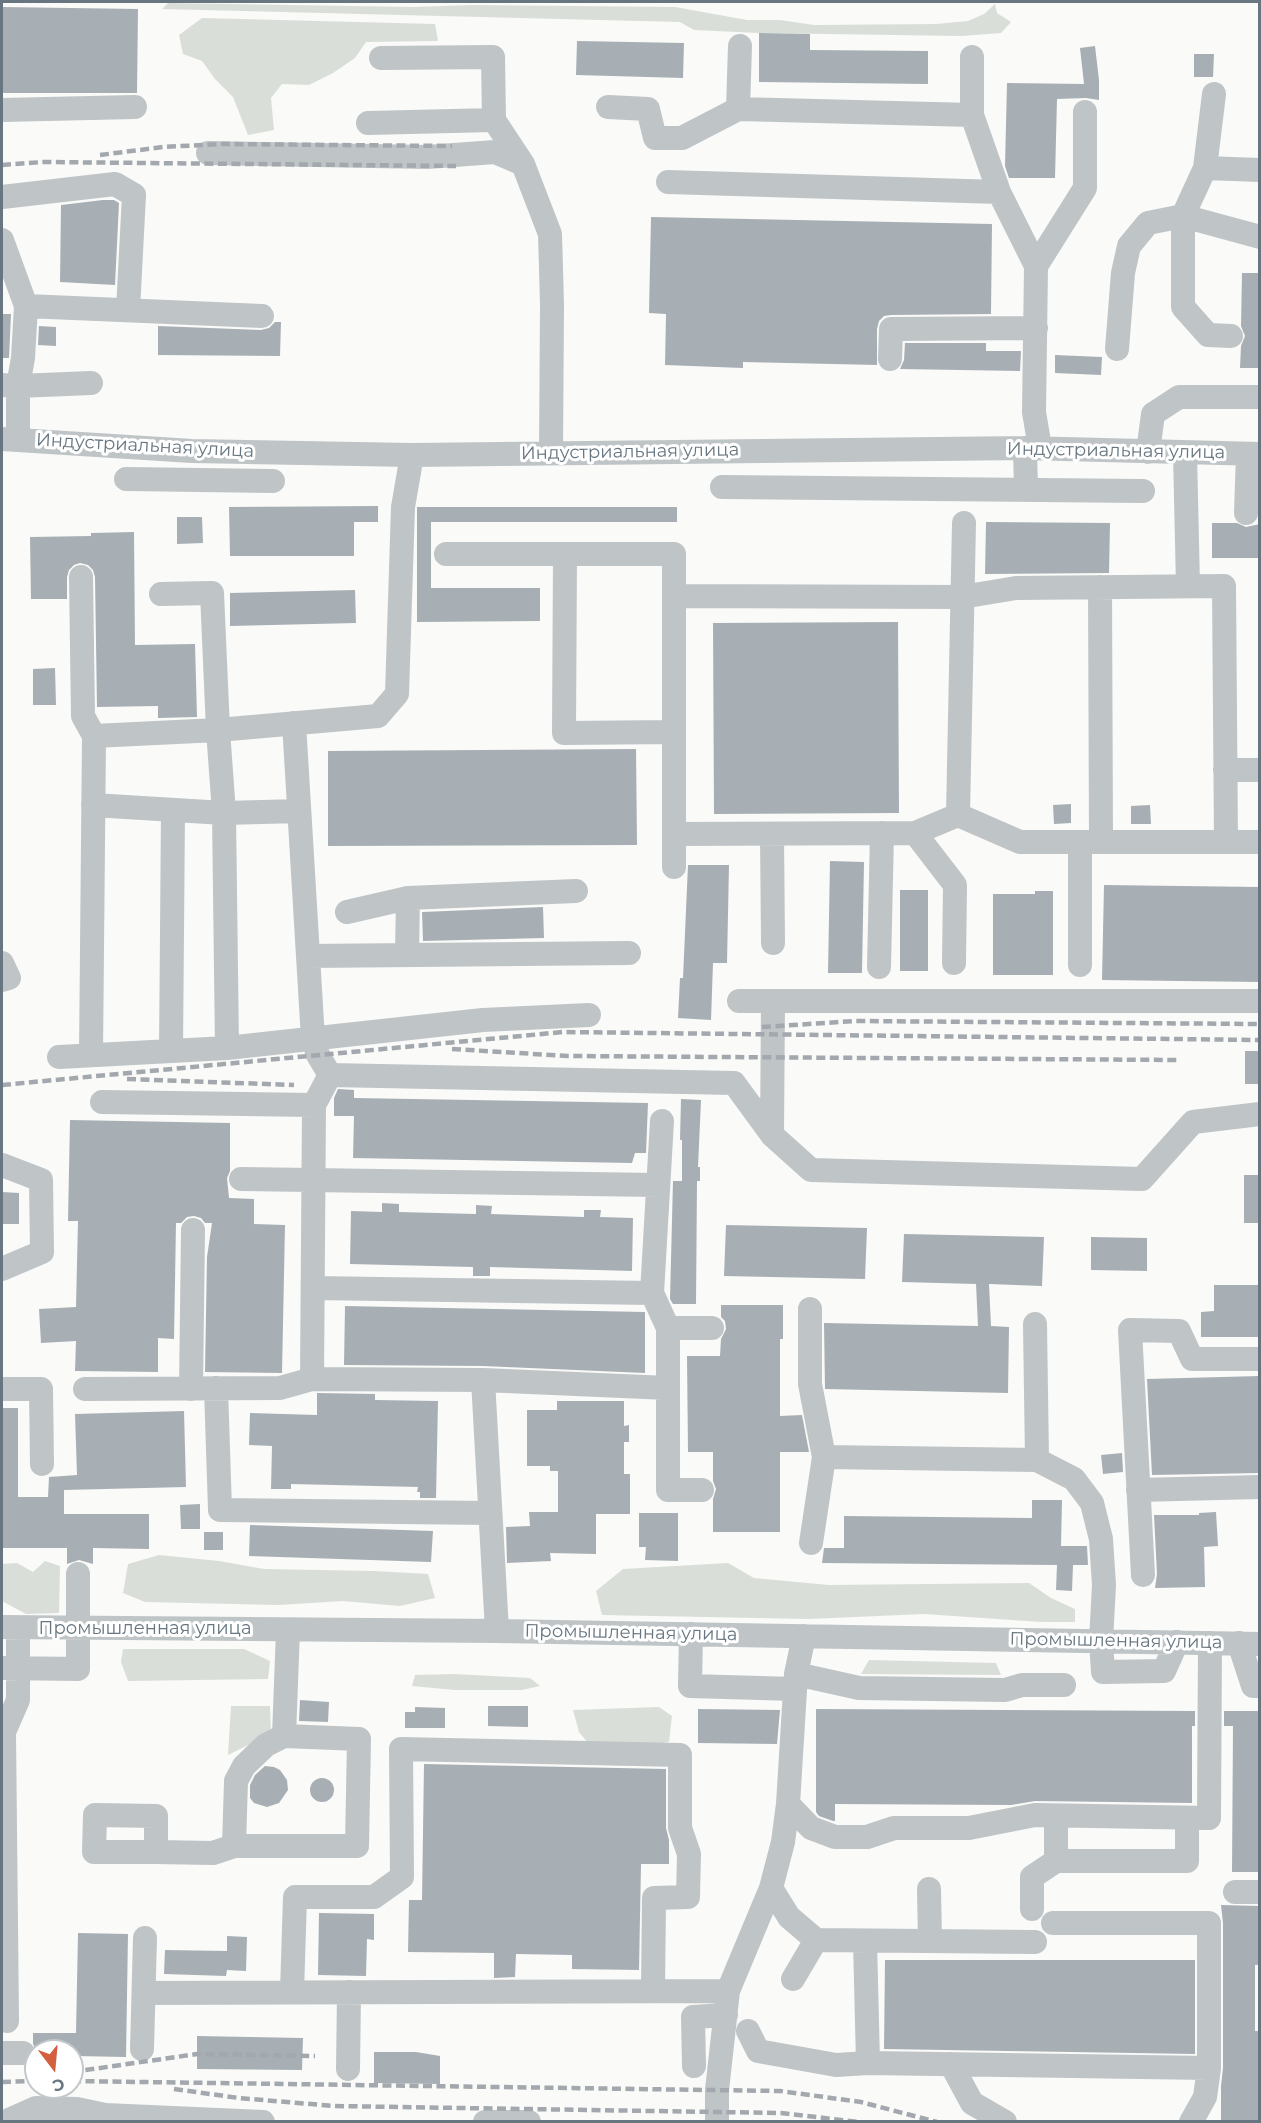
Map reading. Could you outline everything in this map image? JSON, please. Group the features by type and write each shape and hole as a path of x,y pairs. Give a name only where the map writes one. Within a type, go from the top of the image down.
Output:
{"street":[{"path":"738,109 740,46"},
{"path":"381,58 493,57 495,120 523,164 550,234 551,453"},
{"path":"972,57 972,115 999,192 1035,266 1034,412 1026,490"},
{"path":"1214,94 1205,168 1183,216 1183,308 1208,335 1231,336"},
{"path":"2,110 135,107"},
{"path":"608,107 648,109 655,138 682,138 738,109 972,115"},
{"path":"1035,266 1086,188 1085,112"},
{"path":"368,123 495,120"},
{"path":"208,153 427,157 495,152 523,164"},
{"path":"1205,168 1260,170"},
{"path":"668,182 999,192"},
{"path":"2,197 116,184 134,195 128,310"},
{"path":"1117,349 1123,273 1129,246 1148,224 1183,216 1260,237"},
{"path":"2,240 26,306 24,358 10,386 10,439"},
{"path":"26,306 262,316"},
{"path":"890,359 891,329 1036,328"},
{"path":"10,386 92,383"},
{"path":"1148,452 1153,414 1179,397 1260,397"},
{"name":"Индустриальная улица","path":"10,439 192,451 412,455 1032,448 1254,454"},
{"path":"1185,453 1188,586"},
{"path":"1246,513 1254,454"},
{"path":"94,736 218,730 378,716 397,694 404,507 412,455"},
{"path":"126,479 273,481"},
{"path":"722,487 1143,490"},
{"path":"958,814 964,523"},
{"path":"446,554 674,554 674,867"},
{"path":"565,554 564,733 674,732"},
{"path":"81,577 83,716 94,736 91,1055"},
{"path":"674,596 962,597 1016,588 1224,586 1226,842"},
{"path":"1080,964 1091,842 1100,587"},
{"path":"161,594 212,593 224,813 227,1048"},
{"path":"294,723 313,1039 318,1055 330,1075"},
{"path":"1225,770 1260,770"},
{"path":"93,805 224,813 299,811"},
{"path":"171,1051 173,810"},
{"path":"674,834 915,833 958,814 1020,842 1260,842"},
{"path":"879,967 882,833"},
{"path":"915,833 955,885 954,963"},
{"path":"772,834 773,943"},
{"path":"347,912 408,898 576,891"},
{"path":"407,955 408,898"},
{"path":"308,956 629,953"},
{"path":"2,963 9,978 2,980"},
{"path":"772,1135 773,1000"},
{"path":"739,1001 1260,1001"},
{"path":"59,1058 227,1048 483,1020 589,1015"},
{"path":"330,1075 734,1083 772,1135 811,1170 1142,1179 1193,1122 1260,1114"},
{"path":"312,1379 314,1105 330,1075"},
{"path":"102,1102 314,1105"},
{"path":"662,1120 652,1293 668,1328 668,1490 702,1490"},
{"path":"2,1165 41,1180 42,1252 2,1269"},
{"path":"241,1179 658,1185"},
{"path":"191,1389 193,1230"},
{"path":"313,1287 652,1293"},
{"path":"810,1309 810,1384 824,1457 811,1543"},
{"path":"1035,1324 1037,1460"},
{"path":"668,1328 712,1328"},
{"path":"1143,1575 1130,1330 1179,1330 1192,1359 1260,1359"},
{"path":"85,1389 280,1388 312,1379 483,1380 668,1388"},
{"path":"483,1380 497,1631"},
{"path":"216,1388 220,1510 490,1513"},
{"path":"2,1389 41,1389 42,1464"},
{"path":"824,1457 1037,1460 1074,1479 1092,1503 1101,1539 1104,1585 1101,1641"},
{"path":"1138,1490 1260,1487"},
{"path":"10,1668 78,1669 78,1574"},
{"path":"8,2021 3,1732 18,1700 10,1668 10,1627"},
{"name":"Промышленная улица","path":"10,1627 497,1631 1249,1643"},
{"path":"284,1736 288,1630"},
{"path":"691,1634 690,1686 795,1682 859,1688 1005,1690 1022,1685 1064,1685"},
{"path":"717,2121 717,2090 727,2003 771,1888 783,1842 788,1804 795,1682 804,1636"},
{"path":"788,1804 811,1828 835,1837 867,1837 894,1828 969,1828 1035,1815 1209,1818 1210,1643"},
{"path":"1249,1643 1253,1686 1260,1686"},
{"path":"156,1852 213,1853 234,1846 357,1846 359,1739 284,1736 266,1745 244,1766 237,1781 234,1846"},
{"path":"292,1992 295,1897 374,1897 402,1877 401,1749 680,1755 680,1828 689,1854 688,1898 654,1898 653,1991"},
{"path":"1056,1816 1056,1861"},
{"path":"1032,1909 1032,1877 1056,1861 1186,1861 1187,1818"},
{"path":"771,1888 789,1917 816,1941 1035,1942"},
{"path":"929,1889 930,1941"},
{"path":"1235,1892 1260,1892"},
{"path":"1053,1923 1209,1923 1209,2068 1205,2097 1191,2121"},
{"path":"142,2049 146,1938"},
{"path":"793,1979 816,1941"},
{"path":"865,1941 868,2063"},
{"path":"144,1993 653,1991 727,2003"},
{"path":"348,2069 349,1992"},
{"path":"694,2066 693,2017 727,2003"},
{"path":"748,2031 758,2051 836,2065 868,2063 1209,2068"},
{"path":"951,2064 972,2103 1005,2121"},
{"path":"9,2120 36,2108 77,2109 99,2118 263,2121"},
{"path":"485,2121 529,2121"}],"shaded area":[{"path":"168,3 414,7 472,5 675,7 747,20 780,20 814,25 936,24 968,21 984,14 995,4 997,13 1011,22 1001,33 962,36 759,33 694,30 680,22 162,9"},
{"path":"202,18 435,24 438,41 366,42 355,58 309,85 282,84 271,98 274,130 248,135 233,97 215,79 202,61 183,54 179,35"},
{"path":"159,1555 219,1561 264,1569 428,1574 435,1598 400,1606 343,1601 279,1605 145,1602 123,1593 128,1564"},
{"path":"45,1561 60,1566 59,1613 26,1614 2,1601 2,1564 17,1563 33,1572"},
{"path":"728,1563 754,1578 829,1585 1029,1583 1051,1598 1075,1609 1075,1622 924,1614 809,1619 602,1615 596,1591 623,1569"},
{"path":"123,1649 244,1649 270,1661 268,1679 128,1681 121,1662"},
{"path":"869,1660 996,1663 1001,1675 861,1674"},
{"path":"454,1674 530,1678 540,1686 522,1690 455,1690 412,1686 415,1675"},
{"path":"231,1706 270,1706 271,1734 228,1755"},
{"path":"659,1707 672,1716 669,1742 642,1746 589,1744 579,1732 573,1710"}],"building":[{"path":"2,7 138,9 137,93 2,93"},
{"path":"759,33 810,34 810,50 928,51 928,84 759,82"},
{"path":"577,41 684,43 683,78 576,75"},
{"path":"1095,46 1099,100 1057,99 1055,178 1009,178 1005,166 1007,83 1084,84 1080,48"},
{"path":"1194,54 1214,54 1213,77 1194,77"},
{"path":"114,200 119,203 115,285 60,282 61,205"},
{"path":"651,217 992,224 991,314 884,316 879,321 877,329 877,365 743,362 743,368 665,365 666,314 649,313"},
{"path":"1242,273 1260,273 1260,368 1240,368 1241,346 1245,336 1241,326"},
{"path":"2,314 11,314 9,358 2,358"},
{"path":"275,322 281,322 280,356 158,355 158,326 261,330 269,328"},
{"path":"39,326 56,327 56,346 38,345"},
{"path":"905,343 986,343 986,351 1021,351 1020,371 900,369 904,360"},
{"path":"1055,355 1102,357 1101,375 1055,373"},
{"path":"378,506 378,522 354,522 354,556 230,556 229,507"},
{"path":"417,507 677,507 677,522 431,522 431,588 540,588 540,621 417,622"},
{"path":"177,517 202,517 203,543 177,544"},
{"path":"986,522 1110,523 1109,573 985,574"},
{"path":"1212,523 1237,523 1246,527 1260,524 1260,558 1212,558"},
{"path":"134,532 135,645 195,644 197,717 158,718 158,706 97,707 95,577 88,565 80,563 69,570 67,599 31,599 30,537 91,536 91,533"},
{"path":"355,590 356,623 230,626 230,593"},
{"path":"898,622 899,813 714,814 713,623"},
{"path":"55,668 56,705 33,705 33,669"},
{"path":"636,749 637,845 328,846 328,751"},
{"path":"1071,804 1071,823 1054,824 1053,805"},
{"path":"1150,805 1151,824 1131,824 1131,806"},
{"path":"830,861 864,862 862,973 828,973"},
{"path":"688,865 729,865 727,963 713,963 711,1020 678,1018 680,978 683,978"},
{"path":"1104,885 1260,887 1260,982 1102,980"},
{"path":"900,890 928,890 928,971 900,971"},
{"path":"1035,891 1053,891 1053,975 993,975 993,894 1035,894"},
{"path":"543,907 544,938 423,941 422,912"},
{"path":"1245,1051 1260,1051 1260,1084 1245,1084"},
{"path":"338,1089 354,1090 354,1098 648,1103 646,1153 635,1153 632,1163 353,1158 354,1116 334,1116 334,1098"},
{"path":"681,1099 701,1100 698,1167 700,1167 700,1181 697,1181 696,1304 673,1304 670,1299 673,1181 682,1181"},
{"path":"70,1120 230,1123 230,1171 227,1178 229,1198 254,1199 254,1224 285,1225 282,1373 205,1372 207,1257 212,1223 205,1223 201,1218 194,1216 187,1217 181,1223 176,1223 174,1339 158,1338 158,1372 75,1371 76,1341 41,1343 39,1309 76,1307 78,1221 68,1221"},
{"path":"1244,1175 1260,1175 1260,1223 1244,1223"},
{"path":"2,1192 19,1193 19,1224 2,1224"},
{"path":"382,1203 399,1204 399,1212 476,1214 476,1205 492,1206 491,1214 584,1217 584,1210 601,1210 600,1217 633,1218 632,1271 490,1267 490,1276 473,1276 473,1267 350,1264 351,1211 382,1212"},
{"path":"726,1225 867,1228 865,1279 724,1276"},
{"path":"904,1234 1044,1237 1042,1286 989,1284 991,1326 1009,1327 1008,1393 825,1389 824,1323 978,1326 976,1284 902,1282"},
{"path":"1091,1237 1147,1238 1147,1271 1091,1270"},
{"path":"1214,1285 1260,1285 1260,1337 1201,1337 1201,1312 1214,1311"},
{"path":"721,1305 783,1305 783,1339 780,1339 780,1416 802,1415 809,1452 780,1452 780,1532 713,1532 713,1499 716,1489 713,1481 713,1452 688,1452 687,1356 720,1356 721,1339 726,1329 725,1321 721,1317"},
{"path":"345,1306 645,1312 645,1373 483,1366 344,1365"},
{"path":"1260,1376 1260,1473 1152,1475 1147,1379"},
{"path":"317,1393 375,1394 375,1400 438,1401 436,1498 420,1498 420,1492 417,1492 418,1487 291,1484 291,1489 271,1489 272,1446 249,1445 250,1413 317,1415"},
{"path":"557,1401 624,1401 624,1426 629,1425 629,1442 624,1442 624,1474 630,1474 630,1514 596,1514 596,1554 550,1553 551,1561 507,1563 506,1527 530,1526 529,1512 558,1512 558,1471 550,1471 550,1466 527,1466 527,1410 557,1410"},
{"path":"2,1408 18,1408 18,1497 48,1497 49,1477 77,1475 75,1414 184,1411 186,1487 64,1490 64,1514 149,1514 149,1549 93,1548 93,1564 79,1560 67,1564 67,1548 2,1548"},
{"path":"1122,1453 1123,1472 1103,1474 1101,1455"},
{"path":"1032,1500 1062,1500 1061,1546 1087,1546 1088,1565 1073,1565 1072,1591 1056,1590 1057,1565 822,1563 824,1548 844,1548 844,1516 1032,1518"},
{"path":"200,1504 200,1529 181,1529 180,1505"},
{"path":"1216,1512 1218,1546 1204,1547 1205,1587 1155,1588 1157,1574 1154,1515 1199,1515 1199,1513"},
{"path":"639,1513 678,1513 678,1561 645,1560 646,1547 639,1547"},
{"path":"250,1525 433,1531 431,1562 249,1556"},
{"path":"204,1532 223,1532 223,1550 204,1550"},
{"path":"300,1700 329,1702 328,1722 299,1721"},
{"path":"488,1706 528,1706 528,1727 488,1726"},
{"path":"415,1707 445,1708 445,1728 405,1728 405,1712 415,1712"},
{"path":"698,1709 780,1710 777,1744 698,1743"},
{"path":"816,1709 1195,1711 1195,1726 1192,1726 1192,1803 1035,1801 1011,1805 835,1804 835,1821 833,1821 819,1816 816,1812"},
{"path":"1224,1711 1260,1711 1260,1872 1232,1872 1233,1726 1224,1726"},
{"path":"424,1764 666,1769 666,1828 669,1840 669,1864 641,1864 639,1970 572,1969 572,1955 516,1954 515,1977 494,1978 494,1953 408,1952 409,1900 422,1900"},
{"path":"265,1766 280,1770 287,1780 288,1790 279,1803 267,1807 254,1803 250,1798 250,1785 255,1775"},
{"path":"322,1778 330,1782 334,1790 330,1798 322,1802 314,1798 310,1790 314,1782"},
{"path":"1221,1905 1260,1906 1260,1965 1255,1965 1255,2031 1260,2031 1260,2121 1221,2121 1223,1923"},
{"path":"319,1913 374,1914 374,1940 367,1939 366,1976 318,1975"},
{"path":"78,1933 128,1934 126,2057 84,2056 84,2039 33,2039 33,2033 76,2033"},
{"path":"227,1936 247,1937 246,1971 227,1970 226,1976 164,1974 165,1950 227,1951"},
{"path":"885,1960 1195,1960 1195,2054 884,2049"},
{"path":"197,2036 303,2038 302,2070 197,2069"},
{"path":"374,2052 416,2052 440,2056 440,2084 374,2083"}],"railway":[{"path":"100,155 163,147 222,144 452,146"},
{"path":"2,165 43,162 456,166"},
{"path":"762,1027 855,1021 1260,1024"},
{"path":"2,1085 563,1032 1260,1040"},
{"path":"452,1049 568,1056 1179,1060"},
{"path":"127,1079 294,1085"},
{"path":"84,2070 197,2054 315,2056"},
{"path":"2,2082 24,2081"},
{"path":"84,2081 780,2091 861,2102 937,2122"},
{"path":"174,2089 239,2098 334,2106 781,2113 859,2122"}]}
